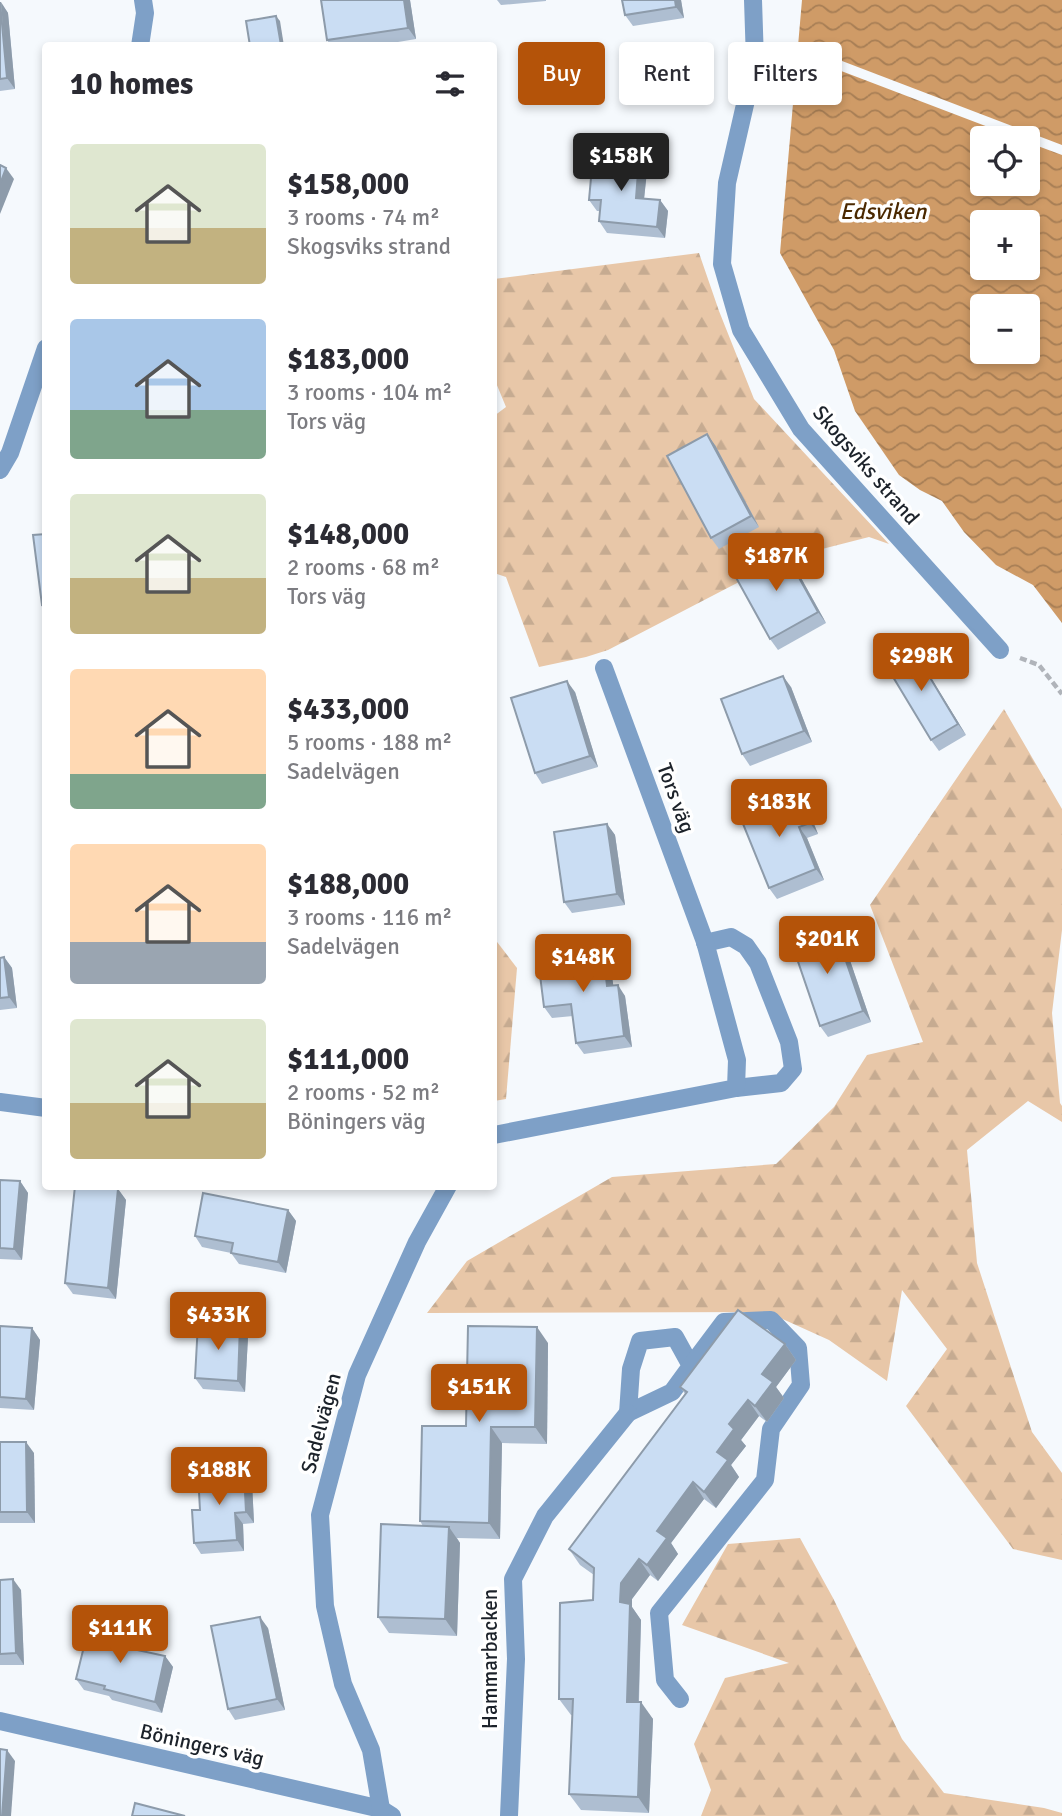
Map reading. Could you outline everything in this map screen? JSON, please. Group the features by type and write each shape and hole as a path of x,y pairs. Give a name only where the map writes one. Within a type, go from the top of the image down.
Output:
{"street":[{"path":"141,42 145,13 143,0"},
{"name":"Skogsviks strand","path":"753,0 755,61 727,183 722,264 741,330 801,429 1000,650"},
{"path":"0,470 9,453 42,359"},
{"name":"Tors väg","path":"604,668 705,943 737,1060 736,1088"},
{"path":"497,1134 736,1088 781,1083 793,1069 789,1042 758,963 747,946 732,937 705,943"},
{"path":"0,1102 42,1107"},
{"name":"Sadelvägen","path":"386,1813 371,1750 343,1684 325,1606 320,1515 357,1375 417,1242 446,1190"},
{"name":"Hammarbacken","path":"509,1816 516,1659 513,1580 545,1516 628,1413 672,1392 724,1322 771,1320 798,1348 801,1385 771,1429 765,1480 659,1614 666,1680 680,1699"},
{"path":"628,1413 631,1369 640,1340 675,1337 691,1366"},
{"name":"Böningers väg","path":"0,1721 386,1813"}],"path":[{"path":"1000,650 1039,665 1062,694"}],"green space":[{"path":"699,253 754,399 889,544 869,537 783,559 608,650 539,667 506,577 497,574 497,414 506,407 497,385 497,279"},
{"path":"1004,709 1062,809 1062,930 1052,1013 1062,1122 1028,1101 967,1150 977,1263 1032,1432 1062,1473 1062,1560 1013,1549 906,1406 947,1349 902,1290 887,1381 829,1340 767,1312 427,1313 467,1261 612,1177 776,1164 834,1107 867,1055 923,1042 870,905"},
{"path":"497,942 517,968 506,1099 497,1100"},
{"path":"800,1538 833,1598 902,1739 944,1793 1044,1808 1062,1813 1062,1816 701,1816 711,1790 694,1744 725,1678 789,1663 682,1625 728,1544"}],"water":[{"name":"Edsviken","path":"802,0 1062,0 1062,623 1033,585 996,565 964,532 942,501 899,475 855,411 834,350 780,253 793,105 842,105 842,42 798,42"}],"pier":[{"path":"842,61 1012,126 986,126 842,71"},
{"path":"1040,137 1062,145 1062,155 1040,147"}],"building":[{"path":"321,0 404,0 408,28 327,40"},
{"path":"622,0 675,0 676,7 625,15"},
{"path":"0,2 7,78 0,79"},
{"path":"276,16 280,42 249,42 246,21"},
{"path":"593,156 639,160 636,198 660,200 657,227 599,221 601,200 589,200"},
{"path":"0,165 6,168 0,184"},
{"path":"707,434 751,516 711,538 667,456"},
{"path":"42,534 42,605 33,535"},
{"path":"782,547 818,612 770,639 734,574"},
{"path":"911,646 958,724 931,740 884,662"},
{"path":"783,676 804,731 742,754 721,699"},
{"path":"567,681 590,756 535,773 511,698"},
{"path":"797,791 810,823 799,827 816,869 769,888 739,814"},
{"path":"607,824 617,894 564,902 554,832"},
{"path":"834,926 863,1011 820,1026 791,941"},
{"path":"603,951 607,986 618,985 624,1036 576,1043 571,1004 544,1007 538,959"},
{"path":"4,957 9,997 0,998 0,958"},
{"path":"0,1180 20,1181 14,1249 0,1248"},
{"path":"75,1190 118,1190 108,1288 65,1283"},
{"path":"203,1193 288,1210 278,1262 231,1253 233,1243 195,1236"},
{"path":"738,1310 785,1344 762,1374 773,1382 755,1406 748,1400 729,1424 734,1429 717,1452 728,1460 704,1492 693,1482 657,1531 667,1538 647,1565 639,1559 621,1583 620,1602 630,1604 627,1702 641,1702 638,1797 569,1794 573,1699 559,1699 560,1603 593,1600 594,1568 569,1549 687,1392 680,1387"},
{"path":"198,1323 240,1325 238,1381 195,1378"},
{"path":"0,1326 32,1328 26,1399 0,1397"},
{"path":"468,1326 537,1327 535,1427 491,1427 489,1523 420,1521 422,1426 466,1426"},
{"path":"0,1442 26,1442 27,1512 0,1512"},
{"path":"244,1472 246,1512 235,1513 237,1540 194,1543 192,1510 200,1510 198,1474"},
{"path":"381,1524 449,1527 445,1619 378,1617"},
{"path":"13,1579 16,1653 0,1654 0,1580"},
{"path":"260,1617 277,1699 228,1709 211,1626"},
{"path":"89,1626 131,1636 128,1648 165,1656 155,1702 76,1679"},
{"path":"0,1749 7,1750 2,1816 0,1816"},
{"path":"135,1803 185,1816 132,1816"}]}
